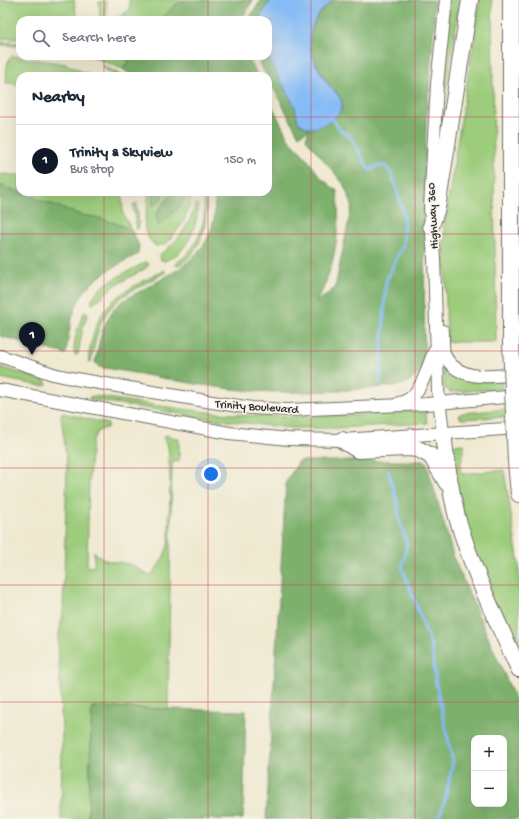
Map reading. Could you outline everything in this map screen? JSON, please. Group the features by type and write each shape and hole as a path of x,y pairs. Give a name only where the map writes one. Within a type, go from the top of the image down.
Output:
{"highway":[{"path":"431,226 437,208 470,0"},
{"path":"511,0 511,342 516,462 519,494"},
{"path":"443,433 450,488 468,551 519,669"},
{"path":"342,440 358,450 418,449 431,456 450,488"}],"main road":[{"name":"Highway 360","path":"443,433 439,403 436,349 434,258 431,226 430,180 446,0"},
{"path":"434,299 442,318 445,355 457,368 474,376 485,377 519,374"},
{"path":"385,406 404,402 413,396 426,376 428,364 436,349"},
{"name":"Trinity Boulevard","path":"0,356 53,374 252,408 296,410 385,406 519,396"},
{"path":"0,390 230,433 289,439 342,440 519,428"}],"green space":[{"path":"0,0 74,0 76,16 16,16 16,39 0,38"},
{"path":"129,0 185,0 174,6 164,16 120,16 130,9"},
{"path":"185,0 253,0 243,16 164,16 174,6"},
{"path":"261,0 271,0 261,16 251,16"},
{"path":"334,0 434,0 434,26 426,123 424,364 421,369 412,380 399,385 340,391 288,392 253,391 214,387 99,367 95,363 99,342 106,322 114,309 124,300 174,272 187,263 198,252 206,241 212,227 215,211 214,196 272,196 272,106 289,140 305,156 321,178 337,191 338,220 335,248 328,276 316,303 335,288 352,205 343,183 306,139 309,129 299,136 272,86 272,72 265,72 258,60 269,60 295,107 298,122 313,128 328,122 341,111 340,98 321,72 312,50 310,40 311,30 315,20"},
{"path":"450,0 460,0 446,88 443,88"},
{"path":"480,0 492,0 496,342 447,342 444,226"},
{"path":"106,1 107,16 100,16 99,2"},
{"path":"0,42 16,43 16,46 0,45"},
{"path":"12,56 16,57 16,60 38,60 65,64 84,72 16,72 16,84 6,83 7,65"},
{"path":"101,60 129,60 123,69"},
{"path":"129,60 249,60 256,72 127,72 123,69"},
{"path":"102,65 115,72 109,72"},
{"path":"0,174 16,175 16,192 0,185"},
{"path":"0,185 16,191 16,196 30,196 81,215 96,217 126,227 133,233 139,246 138,254 105,273 93,282 84,292 73,317 66,354 0,336"},
{"path":"26,196 122,196 123,214 133,233 122,226 62,210"},
{"path":"148,196 190,196 190,205 183,223 166,244 156,246 146,233 145,221"},
{"path":"152,196 162,196 161,199 153,206"},
{"path":"170,196 185,196 179,207 158,226 156,214"},
{"path":"203,196 205,196 205,223 198,245 193,254 176,266 176,263 191,250 200,232 203,222"},
{"path":"137,203 139,226 137,230 133,205"},
{"path":"196,203 199,205 196,222 185,246 172,257 164,261 160,259 159,255 178,239 190,219"},
{"path":"146,262 149,264 146,268 114,286 93,304 91,303 93,297 98,291 114,279"},
{"path":"164,270 166,272 123,297 106,314 95,342 91,362 89,362 89,352 96,326 102,314 109,305 128,289"},
{"path":"85,311 88,314 83,327 78,354 75,355 74,346"},
{"path":"443,366 446,366 465,379 478,381 501,380 502,389 449,392 450,390 444,389"},
{"path":"0,367 45,381 47,385 42,386 0,378"},
{"path":"95,396 200,411 264,416 321,416 416,411 426,413 427,423 336,428 289,428 211,419 89,399 89,397"},
{"path":"519,408 519,416 461,419 459,415 463,413"},
{"path":"63,413 108,424 108,427 98,431 92,441 89,478 87,566 94,567 94,551 104,559 134,566 150,576 157,568 162,560 169,541 170,467 168,460 168,448 163,437 166,435 179,439 179,461 172,463 168,709 92,707 88,819 61,819 62,733 58,639 63,613 67,465 61,415"},
{"path":"464,444 464,452 460,466 461,474 504,470 519,565 519,662 480,574 454,479 452,445"},
{"path":"299,461 426,461 454,559 519,708 519,819 266,819 286,482"},
{"path":"92,707 246,711 243,819 88,819"}],"water":[{"path":"271,0 334,0 315,20 311,30 310,41 312,52 321,74 342,102 339,113 331,121 321,126 310,128 298,122 295,107 269,60 272,60 272,16 261,16"}],"waterway":[{"path":"331,116 340,130 350,136 370,171 377,166 386,166 392,175 404,214 403,245 386,281 380,382"},
{"path":"388,470 407,545 402,567 431,645 436,684 453,762 445,800 438,819"}],"place":[{"name":"Trinity & Skyview","path":"32,355"}]}
